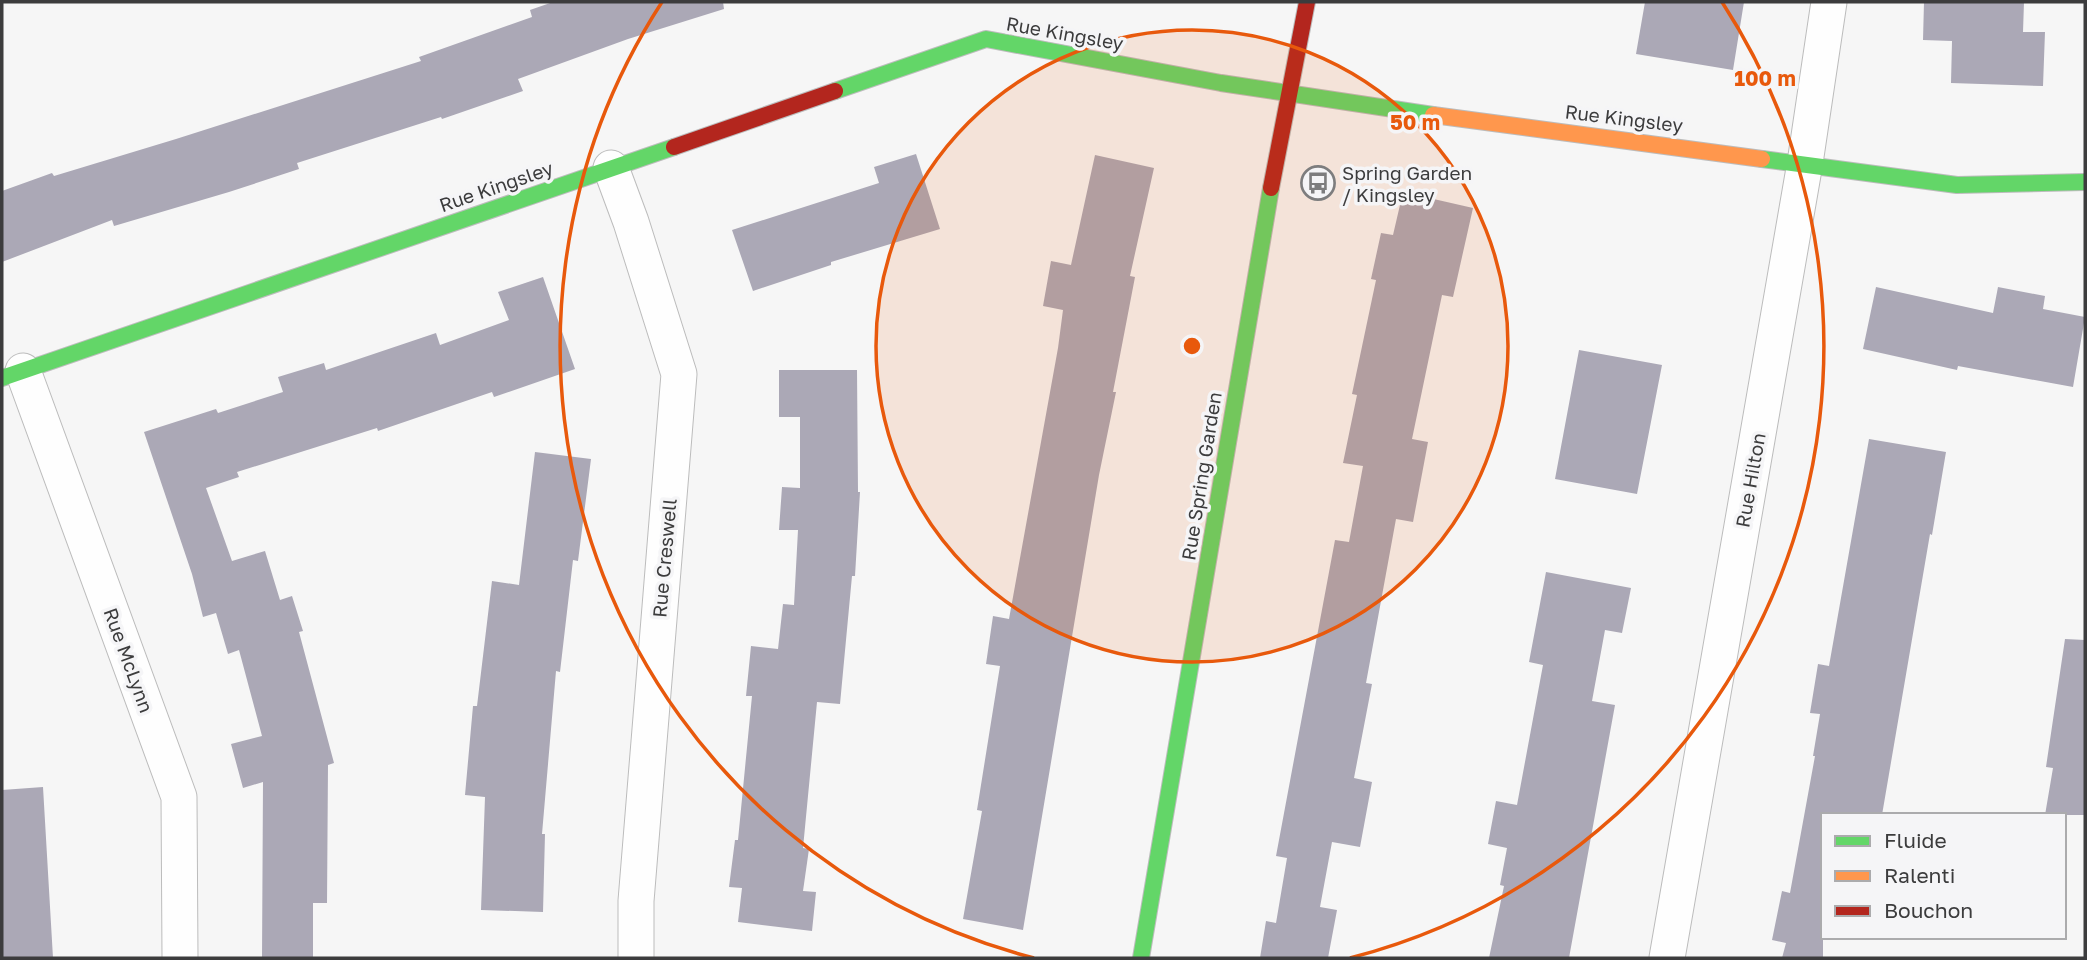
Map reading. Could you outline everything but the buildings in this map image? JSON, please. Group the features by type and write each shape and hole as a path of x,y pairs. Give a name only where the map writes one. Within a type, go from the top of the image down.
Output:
{"street":[{"name":"Rue Spring Garden","path":"1141,958 1246,333 1307,2"},
{"name":"Rue Hilton","path":"1667,958 1805,163 1829,2"},
{"name":"Rue Kingsley","path":"13,375 986,39 1357,105 1957,185 2085,182"},
{"name":"Rue Creswell","path":"611,168 679,374 636,901 636,958"},
{"name":"Rue McLynn","path":"13,375 179,797 180,958"}],"traffic: fast":[{"path":"835,91 986,39 1221,83 1433,115"},
{"path":"2,378 674,147"},
{"path":"1762,159 1957,185 2085,182"},
{"path":"1141,958 1271,188"}],"traffic: slow":[{"path":"1433,115 1762,159"}],"traffic: jam":[{"path":"1271,188 1307,2"},
{"path":"674,147 835,91"}],"place":[{"name":"Spring Garden / Kingsley","path":"1318,183"}]}
